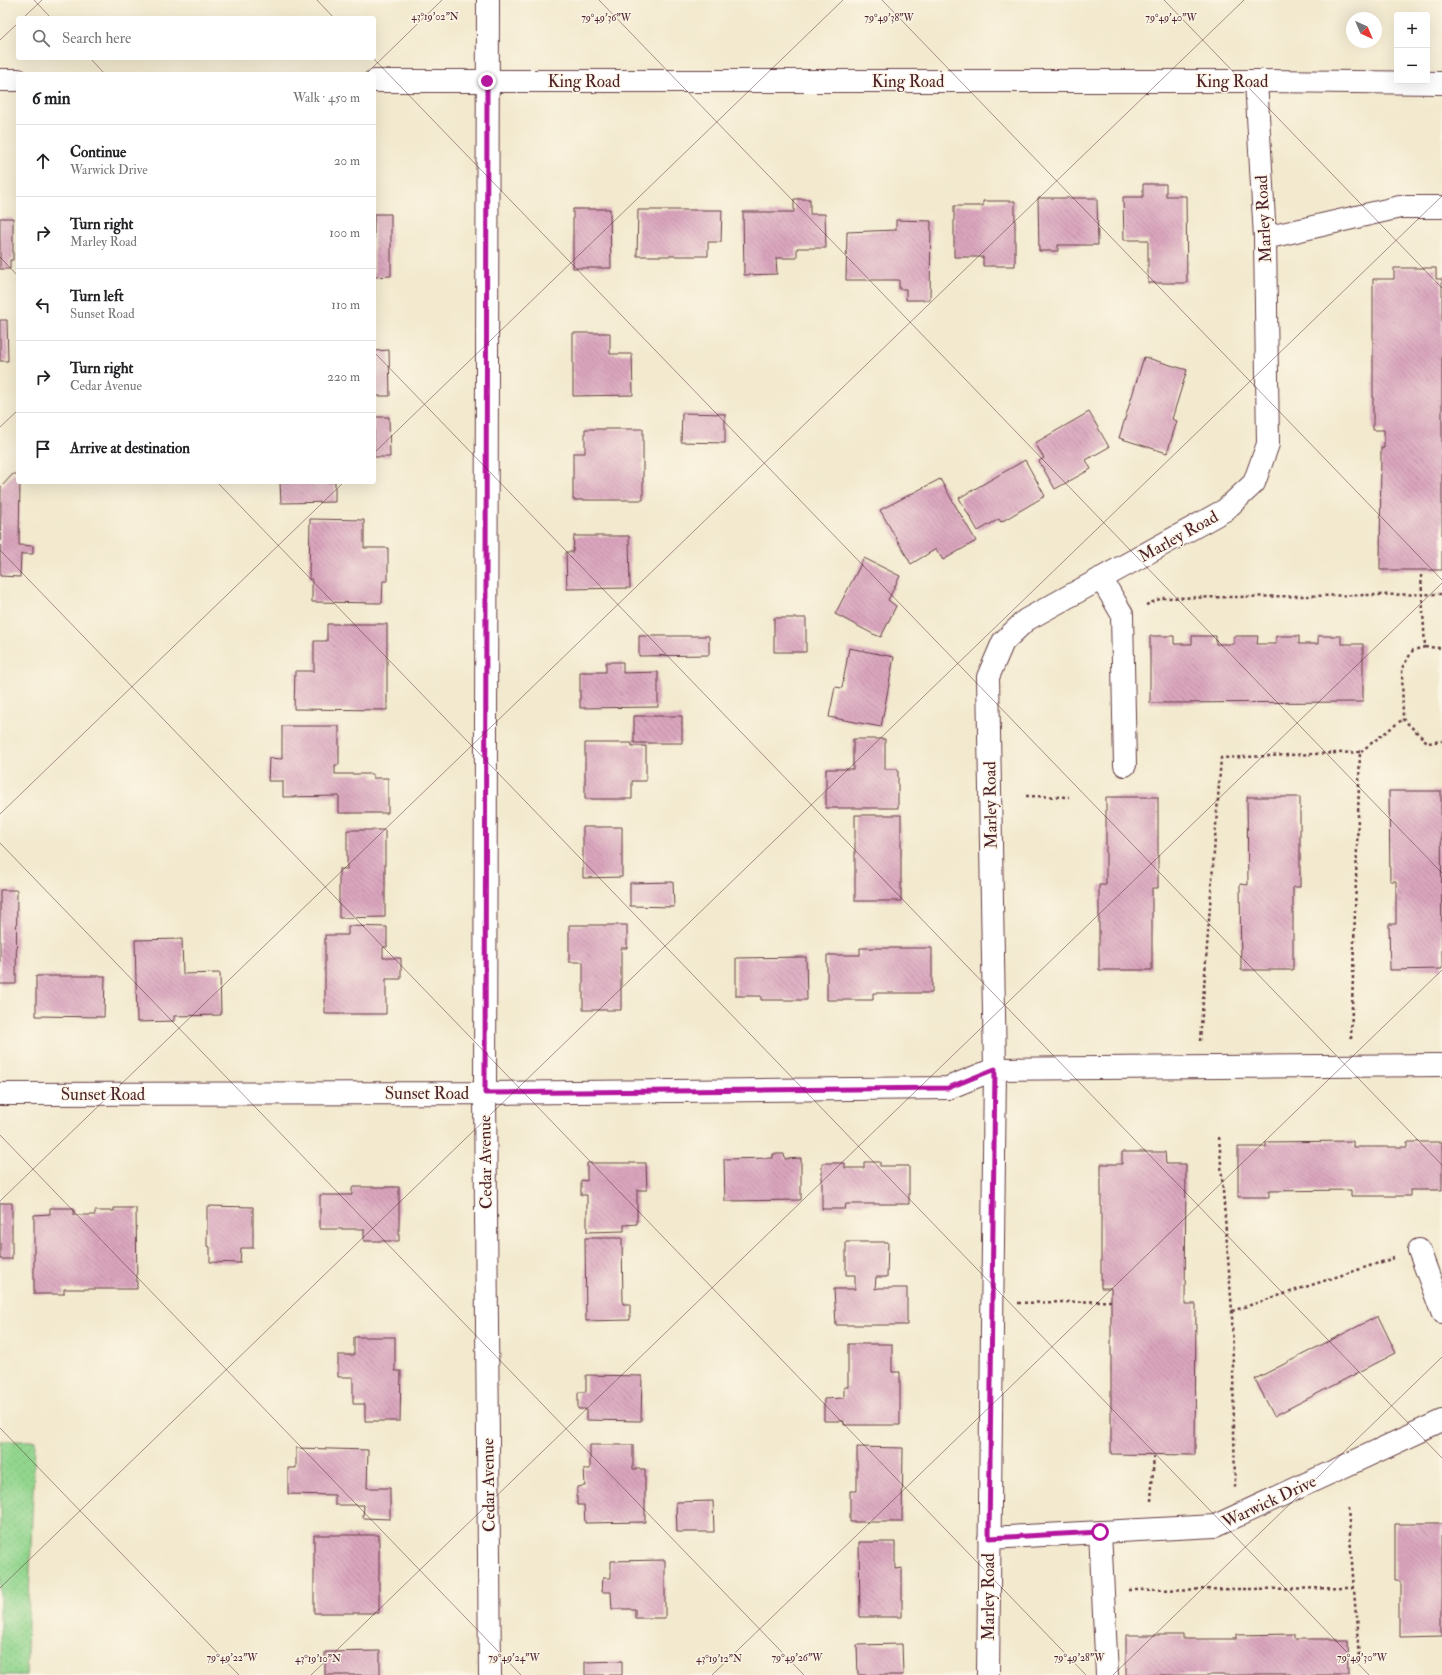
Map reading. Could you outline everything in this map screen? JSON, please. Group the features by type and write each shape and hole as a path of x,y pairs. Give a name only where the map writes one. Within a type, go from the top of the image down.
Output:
{"street":[{"name":"Cedar Avenue","path":"488,0 485,1093 490,1675"},
{"path":"0,80 16,80"},
{"name":"King Road","path":"376,81 1256,81 1442,83"},
{"name":"Marley Road","path":"988,1675 995,1069 988,677 1003,642 1026,620 1225,510 1254,483 1268,444 1265,238 1256,81"},
{"path":"1265,238 1400,207 1442,207"},
{"path":"1101,578 1122,614 1125,765"},
{"path":"995,1069 1442,1065"},
{"name":"Sunset Road","path":"0,1094 485,1093 948,1088 995,1069"},
{"path":"1419,1250 1442,1312"},
{"name":"Warwick Drive","path":"989,1538 1215,1526 1441,1424"},
{"path":"1100,1532 1107,1675"}],"path":[{"path":"1421,575 1425,647"},
{"path":"1122,614 1162,598 1442,594"},
{"path":"1442,648 1425,647 1413,650 1402,668 1403,719 1428,742 1442,741"},
{"path":"1198,1067 1221,758 1360,752 1403,719"},
{"path":"1350,1066 1360,752"},
{"path":"1026,796 1069,797"},
{"path":"1219,1137 1232,1311 1236,1516"},
{"path":"1232,1311 1419,1250"},
{"path":"992,1304 1112,1302"},
{"path":"1151,1501 1154,1455"},
{"path":"1348,1508 1359,1658"},
{"path":"1103,1590 1354,1588"}],"green space":[{"path":"0,1441 35,1441 26,1675 0,1675"}],"building":[{"path":"1143,184 1166,184 1166,196 1186,196 1187,283 1148,283 1148,240 1124,240 1123,197 1143,197"},
{"path":"1038,198 1097,198 1098,245 1058,245 1058,251 1039,251"},
{"path":"794,199 810,199 810,214 825,214 826,248 797,248 797,258 776,258 777,274 744,275 743,212 794,212"},
{"path":"983,201 1015,201 1015,266 983,266 983,257 954,257 954,206 983,206"},
{"path":"573,209 610,209 611,268 573,268"},
{"path":"638,210 722,210 721,242 708,242 708,256 637,256"},
{"path":"376,214 391,214 391,276 376,277"},
{"path":"0,218 13,218 13,260 10,260 10,269 0,269"},
{"path":"896,220 931,221 930,300 906,300 906,289 899,289 899,280 846,280 847,232 896,230"},
{"path":"1394,268 1436,268 1436,279 1442,279 1442,570 1380,570 1381,448 1384,448 1384,430 1373,430 1373,279 1394,279"},
{"path":"0,320 7,320 8,361 0,361"},
{"path":"573,333 610,333 610,354 632,354 633,395 573,396"},
{"path":"389,350 390,396 376,396 376,351"},
{"path":"1144,357 1187,370 1172,419 1177,421 1167,453 1119,438"},
{"path":"1089,412 1109,447 1086,460 1091,469 1055,489 1039,461 1044,458 1035,443"},
{"path":"682,413 725,414 725,443 681,442"},
{"path":"376,417 389,417 390,457 376,457"},
{"path":"585,429 643,429 643,500 573,500 573,453 585,453"},
{"path":"1025,460 1045,496 1001,522 999,519 978,531 959,498"},
{"path":"13,474 16,474 16,484 20,484 19,545 33,546 33,554 21,554 20,577 0,576 1,487"},
{"path":"940,479 976,541 943,560 936,549 911,564 880,510"},
{"path":"280,484 335,484 335,502 281,503"},
{"path":"310,519 364,520 364,548 388,548 388,581 383,581 382,603 312,602 312,579 309,579"},
{"path":"574,536 629,536 630,588 567,589 566,552 573,552"},
{"path":"864,558 900,576 888,600 896,606 881,637 835,614"},
{"path":"774,618 806,618 806,652 774,652"},
{"path":"327,624 387,624 387,710 294,709 295,671 314,671 314,641 327,641"},
{"path":"639,636 709,636 709,655 639,656"},
{"path":"1150,636 1174,636 1174,644 1192,644 1192,636 1216,636 1216,644 1234,644 1234,636 1258,636 1257,644 1276,644 1276,636 1299,636 1299,644 1318,644 1318,636 1341,636 1341,644 1363,644 1363,702 1150,703"},
{"path":"849,648 894,657 881,727 829,717 835,687 842,688"},
{"path":"606,662 623,662 623,673 658,672 658,707 580,708 580,672 606,672"},
{"path":"634,716 682,716 682,743 634,743"},
{"path":"282,726 339,726 339,765 335,765 335,774 373,774 373,778 388,778 388,813 339,813 339,796 283,797 283,781 268,781 269,758 282,759"},
{"path":"853,739 885,739 885,769 898,769 898,808 826,808 826,769 853,769"},
{"path":"585,743 632,743 632,746 646,746 646,781 632,781 632,799 585,799"},
{"path":"1389,791 1441,791 1442,969 1390,970 1389,924 1396,924 1396,881 1390,881"},
{"path":"1106,797 1158,797 1158,888 1152,888 1152,970 1099,970 1099,885 1106,885"},
{"path":"1247,797 1300,797 1300,887 1293,887 1293,970 1241,970 1240,884 1248,885"},
{"path":"855,815 901,815 901,901 855,901"},
{"path":"583,827 622,827 622,877 583,878"},
{"path":"347,830 385,830 385,917 339,918 339,869 347,869"},
{"path":"673,882 674,907 630,906 630,883"},
{"path":"0,890 17,890 16,984 0,984"},
{"path":"569,925 627,925 627,948 621,948 621,1010 583,1010 583,962 569,962"},
{"path":"348,926 387,927 387,947 383,947 383,958 401,958 401,979 386,979 386,1014 325,1014 325,935 348,935"},
{"path":"182,939 183,974 220,973 221,1015 174,1016 174,1021 137,1022 135,940"},
{"path":"860,948 932,948 932,993 873,993 873,1000 827,1000 827,955 860,955"},
{"path":"806,957 807,1000 761,1000 761,996 736,996 736,958"},
{"path":"36,976 105,976 104,1017 36,1016"},
{"path":"1353,1141 1353,1147 1407,1147 1407,1142 1442,1142 1442,1190 1410,1190 1410,1196 1351,1196 1351,1190 1269,1191 1269,1197 1238,1197 1238,1147 1266,1147 1266,1142"},
{"path":"1122,1152 1165,1152 1166,1164 1186,1164 1185,1304 1196,1304 1195,1455 1111,1454 1111,1288 1101,1288 1101,1164 1122,1164"},
{"path":"773,1154 784,1154 785,1159 801,1158 801,1200 725,1201 724,1159 773,1158"},
{"path":"864,1162 880,1162 880,1166 909,1166 909,1204 846,1204 845,1209 822,1209 822,1163 845,1163 845,1168 864,1168"},
{"path":"587,1163 646,1163 647,1190 637,1190 637,1224 624,1225 624,1231 587,1232 587,1195 581,1195 581,1180 587,1181"},
{"path":"352,1187 399,1187 399,1241 364,1241 364,1229 320,1229 320,1195 352,1195"},
{"path":"0,1203 12,1203 12,1259 0,1259"},
{"path":"207,1206 253,1207 253,1248 241,1248 240,1263 210,1262 210,1247 207,1246"},
{"path":"50,1208 74,1208 74,1215 95,1215 95,1211 114,1211 114,1208 136,1208 137,1289 64,1289 64,1294 34,1294 34,1215 50,1214"},
{"path":"585,1238 622,1238 623,1304 630,1304 630,1320 586,1321"},
{"path":"846,1242 888,1242 887,1277 876,1277 875,1289 907,1288 907,1325 836,1325 834,1289 855,1289 855,1275 846,1275"},
{"path":"1378,1316 1396,1353 1274,1416 1255,1379"},
{"path":"354,1337 395,1337 395,1371 401,1371 400,1421 365,1421 365,1404 353,1404 353,1377 338,1377 338,1355 354,1355"},
{"path":"848,1344 892,1344 892,1372 900,1372 900,1425 844,1425 844,1421 824,1421 824,1399 844,1398 844,1387 848,1387"},
{"path":"586,1375 642,1376 641,1421 586,1420 586,1409 578,1409 578,1392 586,1392"},
{"path":"590,1445 633,1445 633,1469 645,1469 645,1522 585,1523 584,1505 577,1505 577,1487 585,1486 584,1469 590,1469"},
{"path":"857,1447 903,1448 902,1522 850,1522 850,1491 857,1491"},
{"path":"296,1448 368,1450 367,1488 390,1488 390,1519 363,1518 364,1505 335,1505 335,1495 288,1494 288,1468 296,1468"},
{"path":"713,1501 714,1532 677,1532 676,1502"},
{"path":"1395,1524 1442,1524 1442,1636 1400,1637 1400,1581 1395,1581"},
{"path":"314,1535 379,1535 379,1613 314,1613"},
{"path":"859,1542 895,1542 895,1569 902,1568 902,1617 860,1617"},
{"path":"665,1560 665,1618 635,1618 635,1609 612,1609 611,1592 602,1592 603,1578 611,1578 611,1561"},
{"path":"1294,1634 1294,1639 1348,1639 1349,1675 1126,1675 1126,1635 1183,1635 1183,1639 1236,1639 1236,1635"},
{"path":"902,1644 903,1675 858,1675 857,1645"},
{"path":"380,1651 380,1675 325,1675 325,1652"},
{"path":"622,1661 622,1675 585,1675 585,1662"}],"route":[{"path":"487,81 485,1093 948,1088 995,1069 989,1538 1100,1532"}]}
